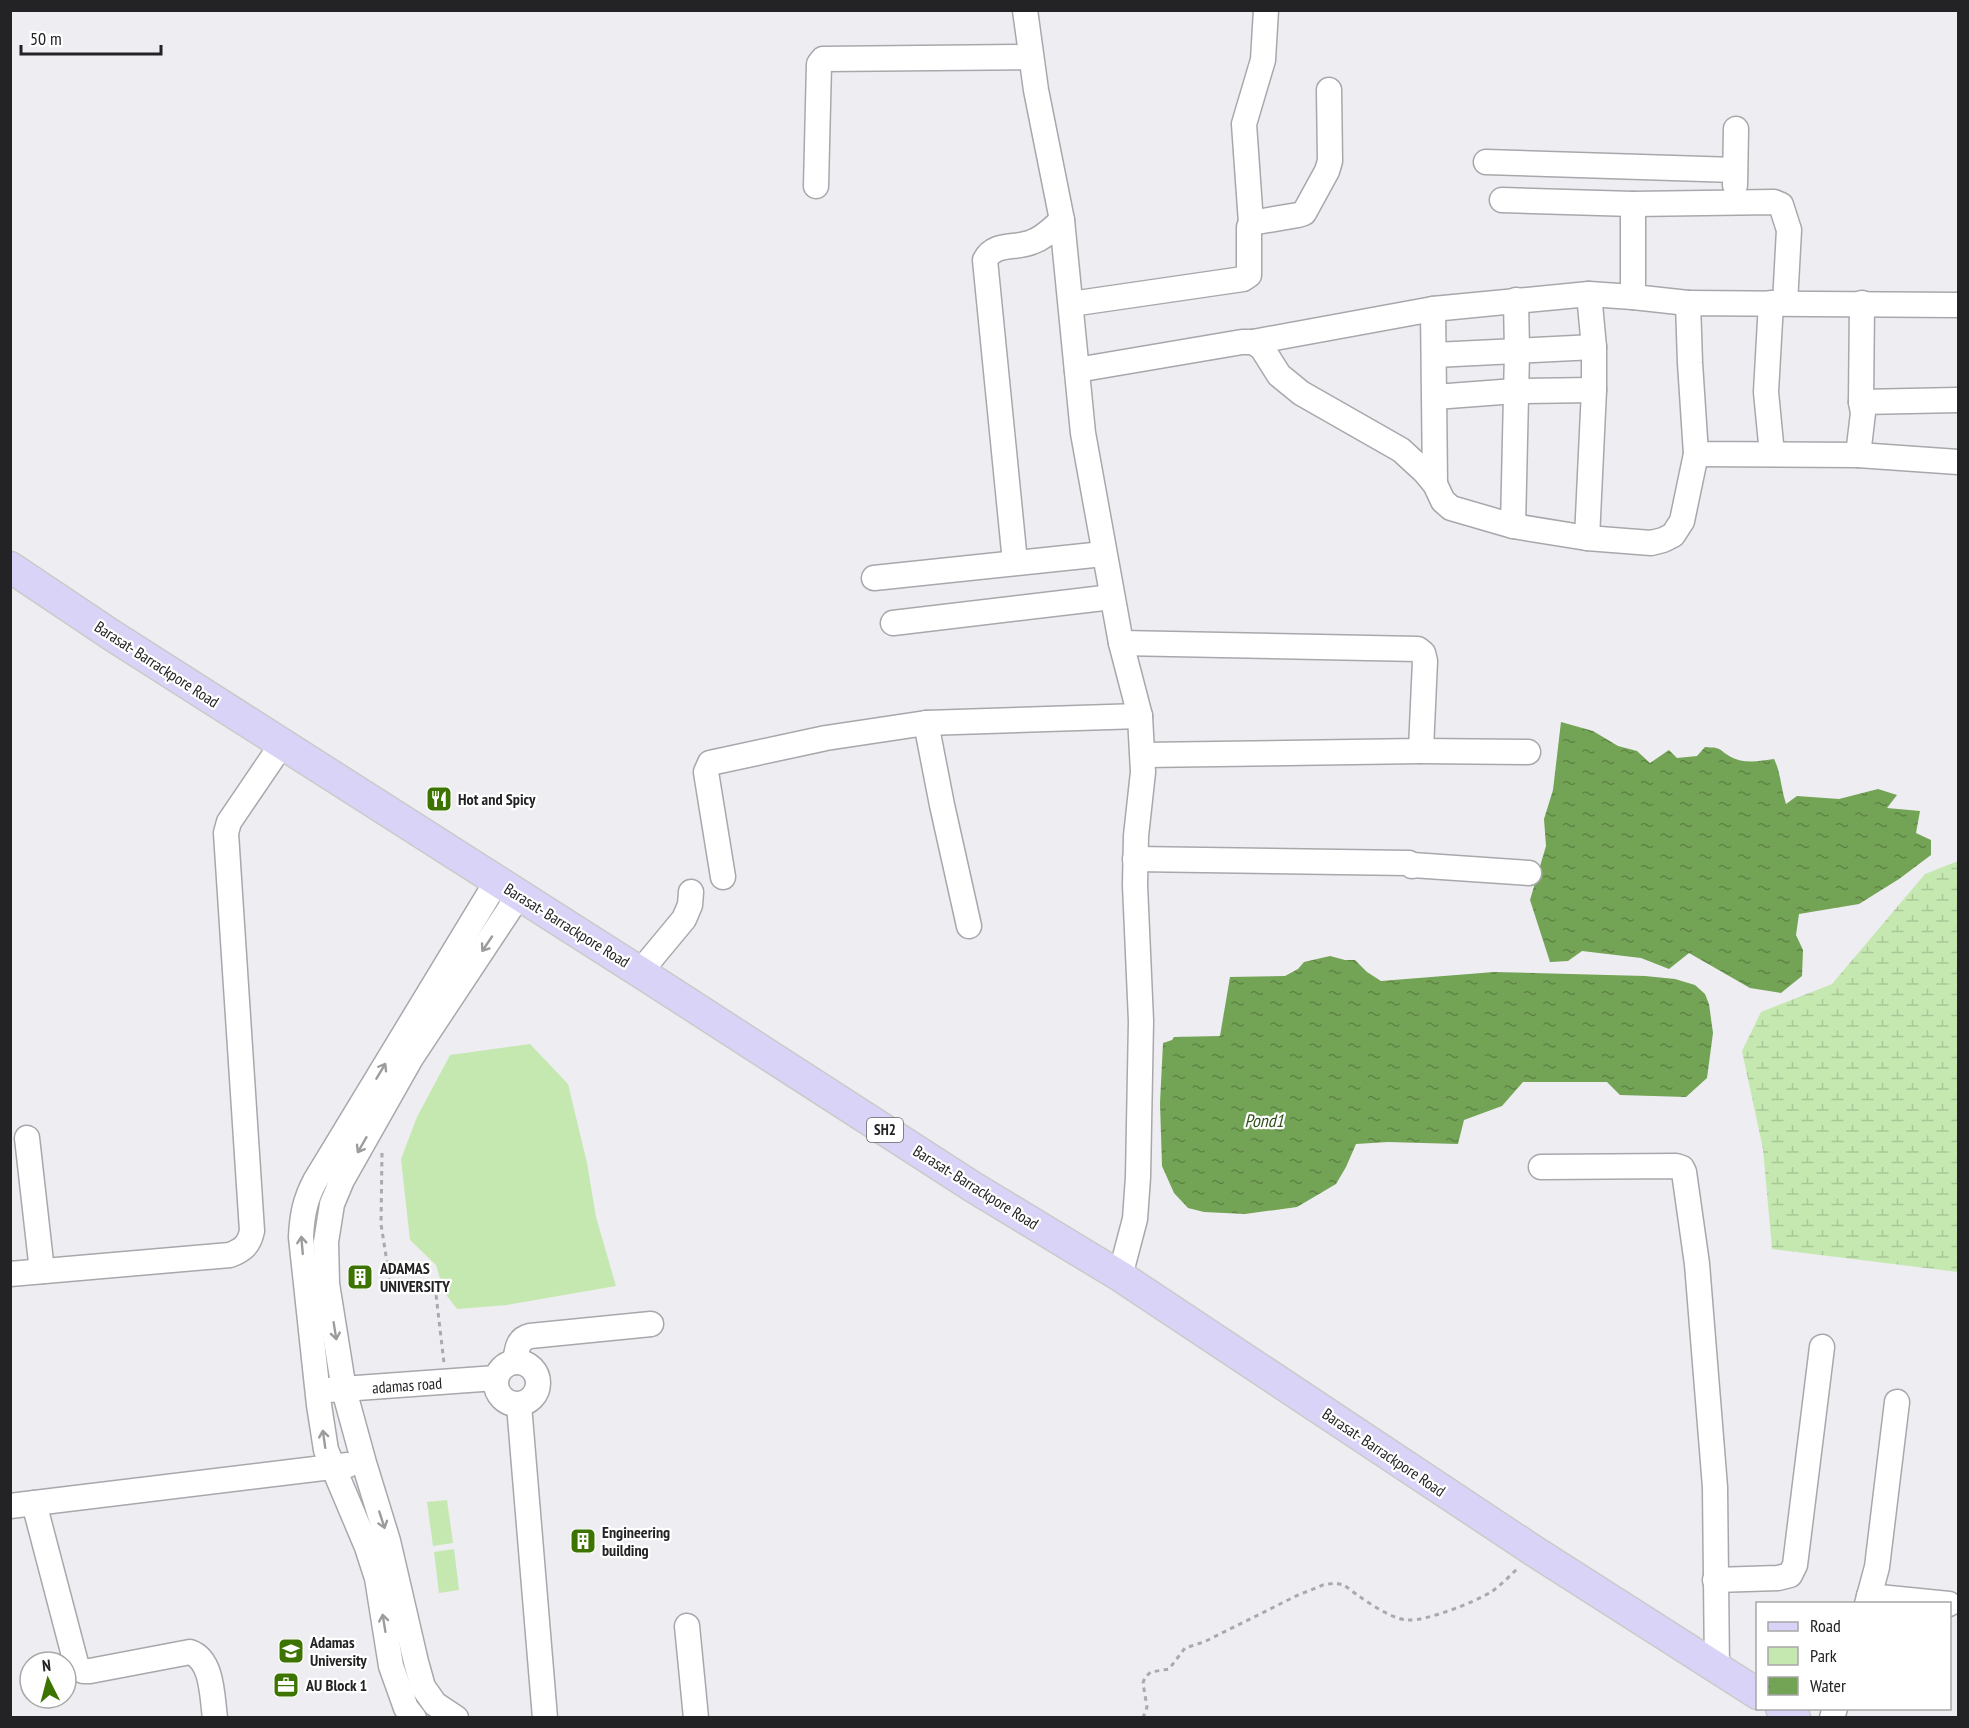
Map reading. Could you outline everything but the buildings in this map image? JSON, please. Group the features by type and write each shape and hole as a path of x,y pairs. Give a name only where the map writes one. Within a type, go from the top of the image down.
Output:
{"main road":[{"name":"Barasat- Barrackpore Road","path":"10,567 113,636 973,1187 1120,1276 1534,1551 1756,1693"}],"street":[{"path":"1025,10 1031,57 1062,220 1083,434 1120,643 1140,716 1143,755 1135,859 1141,1021 1138,1177 1135,1220 1120,1276"},
{"path":"1071,304 1243,279 1249,275 1249,227 1251,223 1244,124 1263,60 1266,10"},
{"path":"816,186 819,64 823,59 1031,57"},
{"path":"1251,223 1298,215 1308,208 1328,171 1330,161 1329,90"},
{"path":"1735,202 1736,129"},
{"path":"1486,162 1735,170"},
{"path":"1502,200 1633,204 1774,202 1782,205 1789,230 1766,392 1772,454"},
{"path":"1633,204 1633,297"},
{"path":"1015,562 985,260 988,253 995,249 1030,243 1046,236 1062,220"},
{"path":"1587,538 1594,390 1594,347 1589,294"},
{"path":"1077,370 1253,342 1432,309 1589,294 1689,303 1959,305"},
{"path":"1513,526 1516,300"},
{"path":"1253,342 1262,348 1285,382 1386,441 1425,472 1435,484 1443,501 1451,508 1513,526 1587,538 1651,543 1673,535 1682,521 1696,454 1689,303"},
{"path":"1858,455 1863,413 1861,402 1862,303"},
{"path":"1432,309 1435,355 1435,484"},
{"path":"1435,355 1594,347"},
{"path":"1435,397 1594,390"},
{"path":"1861,402 1959,400"},
{"path":"1696,454 1858,455 1959,462"},
{"path":"874,578 1103,554"},
{"path":"893,623 1112,597"},
{"path":"1120,643 1418,650 1423,653 1425,661 1420,751"},
{"path":"723,877 706,772 710,763 826,738 926,723 1140,716"},
{"path":"926,723 969,926"},
{"path":"10,1274 230,1255 242,1251 250,1242 252,1231 226,832 229,822 282,744"},
{"path":"1143,755 1420,751 1528,752"},
{"path":"1135,859 1278,860 1412,865 1529,873"},
{"path":"414,1718 406,1708 391,1666 377,1578 326,1450 317,1391 302,1237 302,1215 306,1198 508,888"},
{"path":"456,1718 435,1704 423,1687 416,1662 395,1567 346,1397 327,1284 326,1242 332,1204 342,1180 508,888"},
{"path":"640,972 684,919 690,905 691,892"},
{"path":"27,1138 42,1271"},
{"path":"1541,1167 1676,1166 1683,1170 1696,1264 1709,1398 1715,1487 1717,1669"},
{"path":"515,1362 519,1343 524,1337 530,1335 651,1324"},
{"path":"1715,1580 1779,1578 1790,1575 1795,1566 1822,1347"},
{"path":"515,1362 529,1365 537,1375 538,1388 532,1400 519,1405 506,1402 497,1385 503,1367 515,1362"},
{"name":"adamas road","path":"317,1391 346,1397 497,1385"},
{"path":"1897,1402 1877,1567 1868,1600 1908,1602"},
{"path":"519,1405 545,1718"},
{"path":"215,1718 206,1669 196,1654 190,1652 90,1671 82,1671 76,1666 22,1505 364,1463"},
{"path":"687,1626 696,1718"},
{"path":"391,1666 416,1662"}],"path":[{"path":"382,1148 381,1224 391,1288 435,1286 445,1370"},
{"path":"1143,1718 1147,1707 1143,1683 1151,1672 1169,1669 1185,1648 1204,1642 1296,1596 1323,1585 1335,1583 1344,1586 1394,1617 1408,1621 1427,1618 1489,1593 1508,1578 1534,1551"}],"green space":[{"path":"1958,861 1958,1272 1772,1249 1763,1149 1742,1051 1761,1012 1832,984 1925,874"},
{"path":"530,1044 568,1084 587,1163 596,1217 616,1286 507,1305 457,1309 444,1292 436,1265 410,1240 401,1159 417,1117 450,1055"},
{"path":"447,1500 453,1543 433,1546 427,1502"},
{"path":"454,1549 459,1590 439,1593 434,1552"}],"water":[{"path":"1561,722 1593,731 1618,746 1637,751 1650,763 1669,750 1677,758 1697,756 1705,747 1718,748 1741,761 1774,759 1786,804 1797,796 1839,799 1878,789 1897,795 1887,808 1920,811 1916,833 1931,840 1931,855 1899,879 1859,904 1799,914 1796,935 1803,950 1802,976 1781,993 1750,988 1689,953 1669,969 1641,958 1582,951 1568,961 1550,962 1530,900 1546,846 1544,819 1553,790"},
{"name":"Pond1","path":"1330,956 1355,960 1381,981 1494,972 1645,976 1675,979 1695,985 1705,994 1709,1004 1713,1033 1707,1078 1686,1097 1620,1095 1607,1082 1523,1082 1502,1106 1464,1120 1458,1144 1388,1142 1356,1144 1336,1184 1297,1207 1245,1214 1204,1212 1188,1208 1174,1193 1162,1166 1160,1103 1163,1043 1174,1037 1220,1036 1230,977 1285,976 1298,969 1304,962"}],"place":[{"name":"Hot and Spicy","path":"439,799"},
{"name":"ADAMAS UNIVERSITY","path":"360,1277"},
{"name":"Engineering building","path":"583,1541"},
{"name":"Adamas University","path":"291,1651"},
{"name":"AU Block 1","path":"286,1685"}]}
